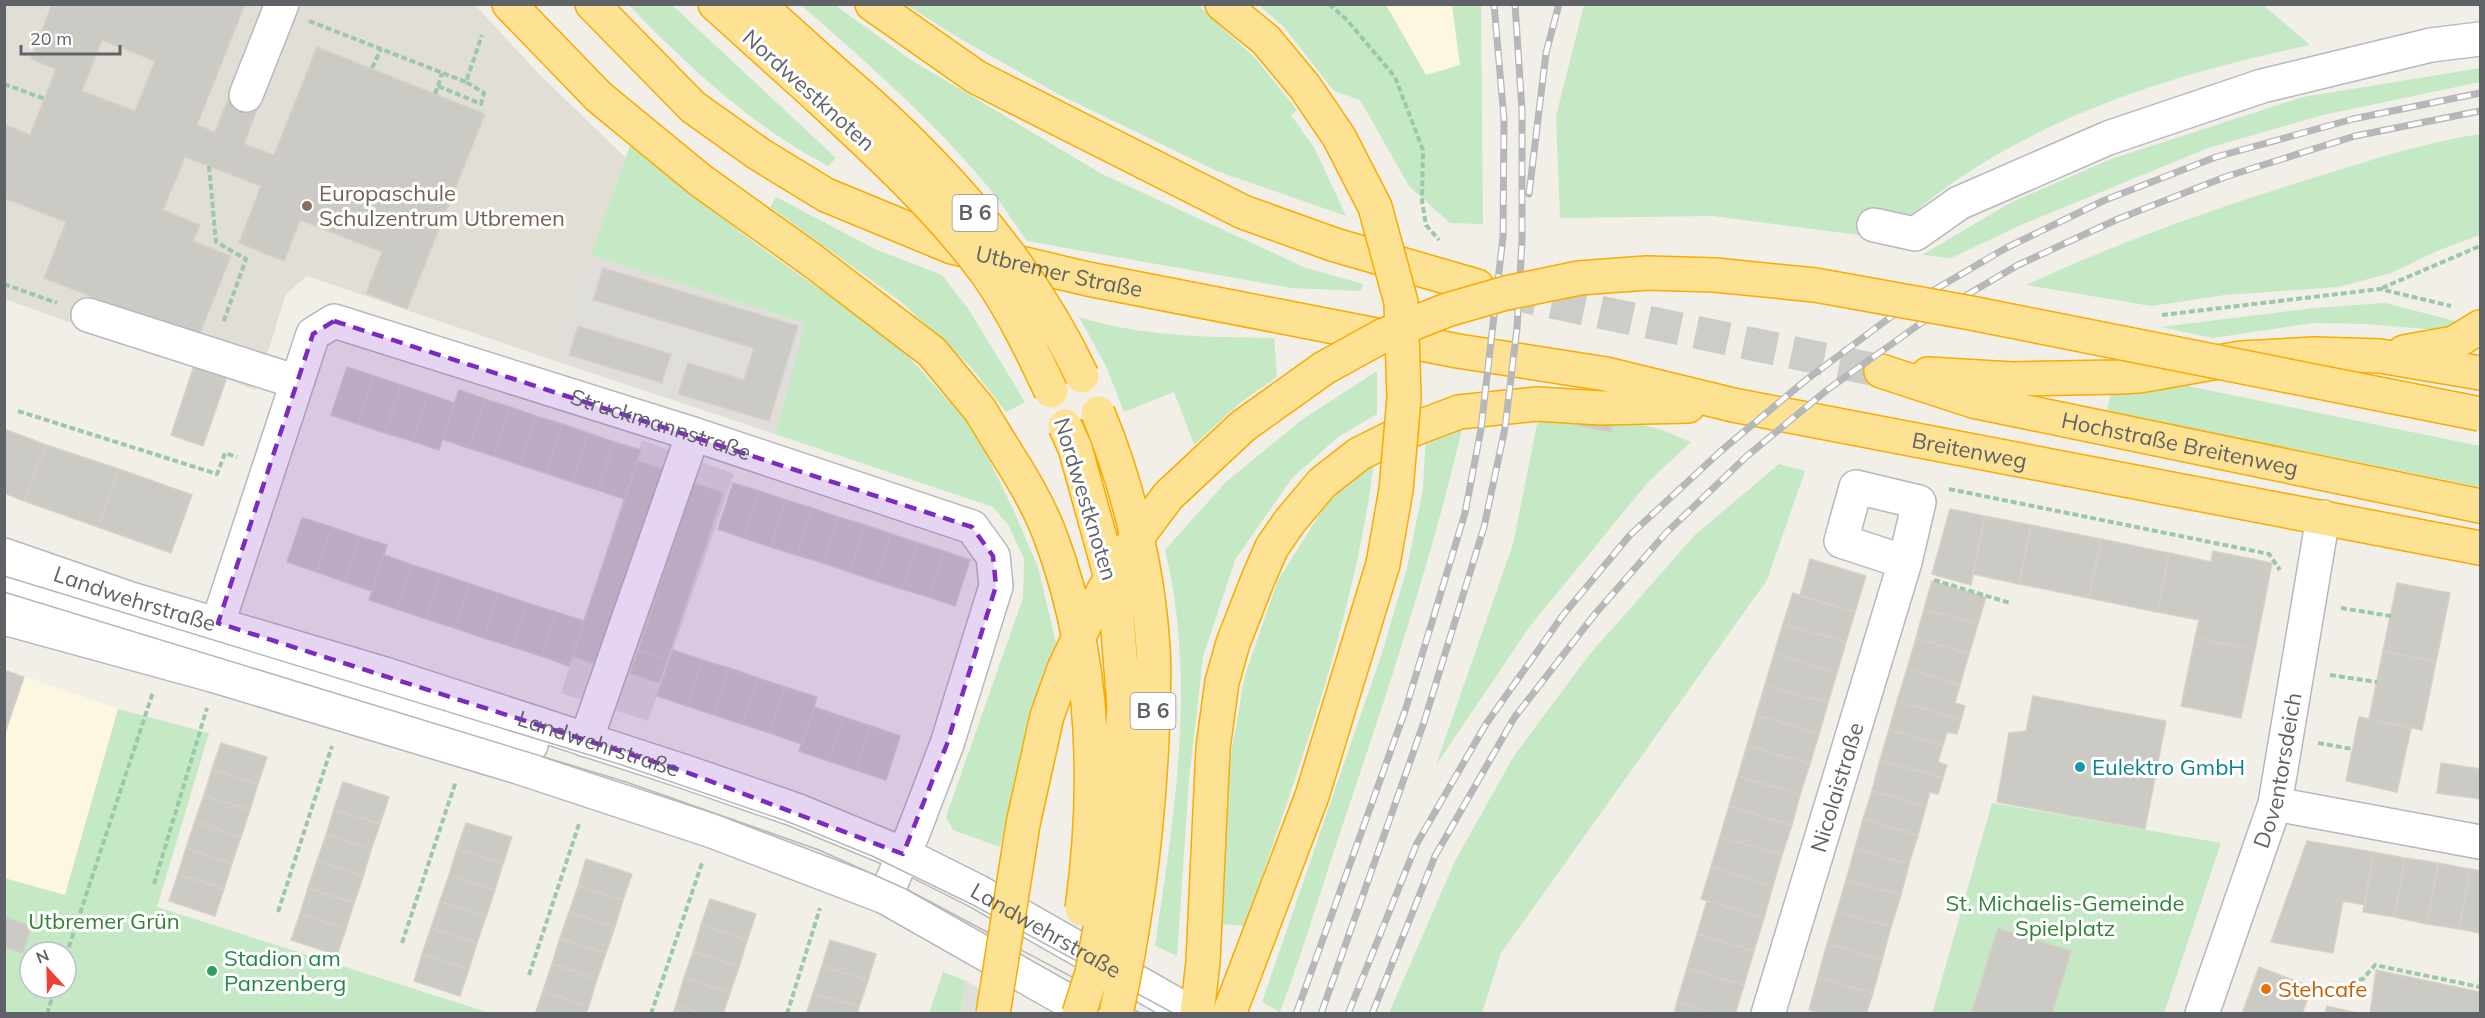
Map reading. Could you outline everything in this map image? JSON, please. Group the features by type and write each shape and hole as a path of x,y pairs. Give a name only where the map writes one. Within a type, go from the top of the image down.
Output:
{"highway":[{"path":"509,4 599,97 673,158 932,352 980,410 1021,477 1049,534 1065,582 1081,648 1089,709 1092,808 1072,1014"},
{"name":"Utbremer Straße","path":"592,4 693,106 759,154 826,195 952,247 1088,279 1458,351"},
{"name":"Nordwestknoten","path":"715,4 827,86 871,104 951,185 1002,247 1048,311 1082,376 1098,413 1128,497 1143,570 1153,646 1150,795 1140,880 1116,1014"},
{"name":"Nordwestknoten","path":"758,4 827,86 879,155 949,228 987,274 1010,308 1051,391 1075,448 1115,592 1124,706 1118,805 1107,889 1092,973 1079,1014"},
{"path":"872,4 976,77 1243,212 1335,245 1472,285"},
{"path":"1222,4 1266,40 1305,87 1339,137 1375,207 1401,302 1404,398 1396,490 1383,564 1312,796 1229,1014"},
{"path":"993,1014 1023,824 1047,716 1064,669 1087,620 1124,555 1168,496 1243,426 1324,368 1384,335 1447,310 1506,293 1579,278 1635,274 1715,275 1815,285 1971,313 2481,414"},
{"path":"2380,356 2454,343 2469,317"},
{"name":"Breitenweg","path":"1458,351 1606,374 1733,405 2481,548"},
{"name":"Hochstraße Breitenweg","path":"2380,356 2314,354 2241,358 2139,376 2074,379 2012,379 1881,371 1973,401 2481,506"},
{"path":"2380,356 2481,373"},
{"path":"1195,1014 1203,962 1214,748 1222,682 1244,615 1272,548 1290,521 1322,483 1359,454 1393,437 1459,412 1537,405 1601,408 1733,405"}],"street":[{"path":"246,95 281,7"},
{"path":"1874,225 1916,234 1959,203 2108,138 2262,86 2431,45 2481,39"},
{"path":"88,315 297,382"},
{"name":"Struckmannstraße","path":"215,649 269,468 313,334 334,321 693,434 972,527 993,556 996,586 946,744 894,875"},
{"path":"586,740 693,434"},
{"name":"Doventorsdeich","path":"2202,1014 2275,804 2323,517"},
{"name":"Landwehrstraße","path":"4,555 131,599 215,649 342,714 712,831 831,876 894,875 977,891 1162,1006 1195,1014"},
{"name":"Nicolaistraße","path":"1768,1014 1903,566"},
{"path":"4,584 647,781 777,825 894,875"},
{"name":"Landwehrstraße","path":"4,618 163,661 215,649 385,674 796,810 894,875 1091,1014"},
{"path":"2275,804 2481,842"}],"path":[{"path":"1329,4 1347,20 1395,77 1423,150 1422,201 1426,225 1443,245"},
{"path":"281,7 466,82 484,93 481,104 438,86"},
{"path":"466,82 482,35"},
{"path":"372,68 381,49"},
{"path":"435,94 442,73"},
{"path":"4,84 45,99"},
{"path":"209,166 216,242 246,259 212,355"},
{"path":"2152,316 2380,289 2481,246"},
{"path":"4,284 88,315"},
{"path":"2380,289 2469,317"},
{"path":"18,411 217,474 225,453 269,468"},
{"path":"1947,489 2269,554 2277,562 2285,579 2310,603 2391,616"},
{"path":"1903,566 2010,603"},
{"path":"154,884 207,711 215,649"},
{"path":"71,940 163,661"},
{"path":"2299,669 2377,682"},
{"path":"278,912 342,714"},
{"path":"402,943 466,752"},
{"path":"529,975 590,792"},
{"path":"651,1014 712,831"},
{"path":"787,1014 831,876"},
{"path":"2350,981 2363,979 2375,965 2481,987"}],"highlighted area":[{"path":"334,321 972,527 993,556 996,586 947,744 903,854 686,772 218,623 313,334"}],"shaded area":[{"name":"Europaschule Schulzentrum Utbremen","path":"4,5 475,5 539,74 626,158 553,360 307,276 286,294 256,390 5,299"},
{"path":"1386,5 1452,5 1460,65 1426,75"},
{"path":"591,255 805,323 775,434 553,360"},
{"path":"642,440 734,474 648,721 561,693"},
{"path":"4,669 118,709 65,895 5,878"},
{"path":"966,981 987,993 982,1013 960,1014"}],"green space":[{"path":"629,5 672,5 836,158 828,166 799,150 746,113 698,73"},
{"path":"801,5 835,5 911,60 1102,174 1306,268 1363,284 1361,291 1291,288 1027,241 1004,207 968,163 922,115"},
{"path":"907,5 1198,5 1257,60 1297,110 1291,115 1315,149 1346,216 1217,171 1060,95 959,38"},
{"path":"1259,5 1386,5 1426,75 1460,65 1452,5 1481,5 1483,224 1450,223 1409,186 1360,100 1334,91 1284,27"},
{"path":"1584,5 2263,5 2310,45 2172,80 2083,112 1998,154 1958,179 1882,238 1713,216 1560,218 1556,116"},
{"path":"2480,68 2480,82 2323,115 2208,148 2021,225 1951,258 1922,255 2010,203 2111,159 2303,97"},
{"path":"2480,134 2480,235 2437,251 2391,273 2338,287 2225,295 2151,306 2026,285 2137,238 2250,198 2402,151"},
{"path":"630,146 752,241 898,345 965,419 988,458 1038,567 1056,643 1029,714 1000,847 953,830 946,817 1023,598 1024,559 1009,526 993,507 775,434 805,323 591,255"},
{"path":"776,197 875,249 942,275 969,310 1025,402 1006,412 970,366 899,300 770,207"},
{"path":"2385,303 2459,322 2439,330 2367,324 2313,323 2213,338 2161,327 2314,308"},
{"path":"1079,317 1127,329 1151,332 1274,338 1277,377 1241,402 1194,445 1174,392 1124,412 1106,366"},
{"path":"1377,371 1377,414 1338,437 1292,478 1235,560 1203,657 1189,780 1177,956 1155,946 1175,798 1181,698 1180,648 1175,599 1165,550 1226,482 1303,419"},
{"path":"2173,383 2480,446 2480,487 2107,411 2111,393"},
{"path":"1540,409 1583,411 1581,426 1610,432 1613,417 1662,430 1691,442 1649,481 1530,626 1436,765 1513,544"},
{"path":"1462,430 1436,531 1406,630 1280,1012 1262,1002 1383,650 1407,568 1423,489 1426,435"},
{"path":"1375,454 1354,574 1304,752 1245,926 1223,924 1227,776 1245,675 1278,580 1332,495"},
{"path":"1779,464 1805,471 1767,580 1501,953 1482,1013 1389,1013 1455,861 1514,756 1589,655 1695,535"},
{"name":"Utbremer Grün","path":"118,709 209,733 157,907 490,1013 5,1013 4,878 65,895"},
{"name":"St. Michaelis-Gemeinde Spielplatz","path":"1992,803 2221,843 2164,1013 1932,1014"},
{"path":"943,972 966,981 960,1013 929,1013"}],"building":[{"path":"52,4 245,4 197,125 215,132 232,89 260,101 244,144 274,155 317,47 485,114 407,309 366,293 382,252 300,220 284,261 239,243 261,186 185,157 163,210 200,225 193,241 231,256 198,338 44,278 66,222 4,198 4,124 30,135 56,69 31,59","holes":["102,40 155,61 135,111 82,91"]},
{"path":"603,268 798,326 769,421 678,394 688,363 744,380 754,348 593,300"},
{"path":"578,326 671,354 662,383 569,355"},
{"path":"195,363 228,374 203,446 171,435"},
{"path":"347,367 374,376 358,424 331,415"},
{"path":"374,376 401,385 385,433 358,424"},
{"path":"401,385 428,394 412,441 385,433"},
{"path":"459,390 485,399 468,448 442,439"},
{"path":"428,394 454,403 439,450 412,441"},
{"path":"485,399 510,407 494,456 468,448"},
{"path":"510,407 536,416 520,465 494,456"},
{"path":"1583,411 1613,417 1611,432 1580,426"},
{"path":"536,416 562,424 546,473 520,465"},
{"path":"562,424 588,433 572,482 546,473"},
{"path":"4,429 46,445 24,501 4,493"},
{"path":"588,433 614,442 598,490 572,482"},
{"path":"614,442 641,450 624,499 598,490"},
{"path":"46,445 119,469 98,527 24,501"},
{"path":"638,461 667,471 602,666 572,656"},
{"path":"119,469 192,495 171,553 98,527"},
{"path":"694,483 723,493 667,660 638,651"},
{"path":"733,483 759,491 744,538 718,529"},
{"path":"759,491 786,500 771,547 744,538"},
{"path":"786,500 812,508 797,555 771,547"},
{"path":"812,508 838,517 823,563 797,555"},
{"path":"1950,509 1985,516 1971,585 1932,574"},
{"path":"1985,516 2031,525 2019,584 1973,574"},
{"path":"838,517 865,525 850,572 823,563"},
{"path":"302,518 332,527 317,572 287,562"},
{"path":"865,525 891,534 876,581 850,572"},
{"path":"2031,525 2101,539 2089,598 2019,584"},
{"path":"332,527 360,537 345,582 317,572"},
{"path":"891,534 918,543 902,589 876,581"},
{"path":"360,537 387,545 372,591 345,582"},
{"path":"2101,539 2169,553 2157,612 2089,598"},
{"path":"918,543 944,551 929,597 902,589"},
{"path":"944,551 970,560 955,606 929,597"},
{"path":"2213,551 2272,563 2255,650 2195,638 2199,620 2157,612 2169,553 2211,562"},
{"path":"384,555 412,565 397,609 369,600"},
{"path":"1810,559 1866,576 1855,612 1800,596"},
{"path":"412,565 441,574 426,619 397,609"},
{"path":"441,574 470,584 455,628 426,619"},
{"path":"1932,581 1986,597 1978,624 1924,609"},
{"path":"2397,583 2450,593 2436,662 2383,651"},
{"path":"470,584 498,593 484,638 455,628"},
{"path":"498,593 527,603 513,647 484,638"},
{"path":"1793,593 1855,612 1846,642 1783,624"},
{"path":"527,603 556,612 541,656 513,647"},
{"path":"1924,609 1978,624 1969,654 1916,638"},
{"path":"556,612 584,621 569,666 541,656"},
{"path":"1783,624 1846,642 1837,673 1774,654"},
{"path":"1916,638 1969,654 1960,685 1907,669"},
{"path":"2195,638 2255,650 2241,718 2181,706"},
{"path":"673,650 702,660 687,706 657,696"},
{"path":"638,651 667,660 659,683 630,673"},
{"path":"2383,651 2436,662 2422,730 2369,719"},
{"path":"1774,654 1837,673 1828,703 1765,685"},
{"path":"702,660 729,668 714,715 687,706"},
{"path":"729,668 758,678 742,724 714,715"},
{"path":"1907,669 1960,685 1955,703 1965,706 1961,720 1897,701"},
{"path":"4,670 24,677 4,736"},
{"path":"758,678 785,687 770,733 742,724"},
{"path":"1765,685 1828,703 1819,734 1756,715"},
{"path":"785,687 817,697 802,744 770,733"},
{"name":"Eulektro GmbH","path":"2033,696 2166,721 2145,829 1997,802 2009,733 2026,731"},
{"path":"1897,701 1961,720 1957,734 1947,732 1943,745 1889,730"},
{"path":"814,707 843,717 828,761 799,751"},
{"path":"1756,715 1819,734 1810,764 1747,745"},
{"path":"843,717 871,726 856,770 828,761"},
{"path":"2359,717 2411,728 2397,792 2346,781"},
{"path":"871,726 900,736 886,780 856,770"},
{"path":"1889,730 1943,745 1938,762 1947,765 1943,778 1880,760"},
{"path":"221,743 267,757 258,784 212,769"},
{"path":"1747,745 1810,764 1800,795 1738,776"},
{"path":"1880,760 1943,778 1938,794 1930,792 1926,806 1872,791"},
{"path":"2441,763 2480,769 2480,799 2437,793"},
{"path":"212,769 258,784 250,810 204,795"},
{"path":"1738,776 1800,795 1792,825 1729,806"},
{"path":"343,782 389,797 380,824 334,809"},
{"path":"1872,791 1926,806 1918,835 1863,819"},
{"path":"204,795 250,810 241,837 195,821"},
{"path":"1729,806 1792,825 1782,855 1720,837"},
{"path":"334,809 380,824 371,850 326,835"},
{"path":"1863,819 1918,835 1909,864 1855,848"},
{"path":"195,821 241,837 232,863 186,848"},
{"path":"466,823 512,837 503,864 457,849"},
{"path":"326,835 371,850 363,877 317,861"},
{"path":"1720,837 1782,855 1773,886 1711,867"},
{"path":"2307,841 2374,852 2365,905 2343,901 2333,953 2271,942"},
{"path":"186,848 232,863 224,889 178,874"},
{"path":"1855,848 1909,864 1901,895 1846,880"},
{"path":"457,849 503,864 495,890 449,875"},
{"path":"2374,852 2405,858 2394,917 2363,912"},
{"path":"2405,858 2438,863 2427,924 2394,917"},
{"path":"586,859 632,874 623,900 578,886"},
{"path":"317,861 363,877 354,903 308,888"},
{"path":"2438,863 2470,869 2459,929 2427,924"},
{"path":"1711,867 1773,886 1764,918 1701,899"},
{"path":"2470,869 2480,871 2480,933 2459,929"},
{"path":"178,874 224,889 215,916 169,901"},
{"path":"449,875 495,890 486,917 440,901"},
{"path":"1846,880 1901,895 1891,927 1837,911"},
{"path":"578,886 623,900 615,927 569,912"},
{"path":"308,888 354,903 346,929 300,914"},
{"path":"710,899 756,914 747,941 701,925"},
{"path":"440,901 486,917 477,943 431,928"},
{"path":"1707,901 1764,918 1754,951 1697,934"},
{"path":"1837,911 1891,927 1882,960 1827,944"},
{"path":"569,912 615,927 606,953 560,938"},
{"path":"300,914 346,929 337,955 291,940"},
{"path":"4,917 31,926 27,940 18,940 18,951 4,947"},
{"path":"701,925 747,941 739,967 693,952"},
{"path":"431,928 477,943 469,969 422,954"},
{"path":"1998,928 2071,951 2052,1014 1971,1014"},
{"path":"1697,934 1754,951 1744,985 1687,968"},
{"path":"560,938 606,953 597,979 552,964"},
{"path":"830,940 876,954 868,981 822,966"},
{"path":"1827,944 1882,960 1873,993 1818,977"},
{"path":"693,952 739,967 730,993 684,978"},
{"path":"422,954 469,969 460,996 414,981"},
{"path":"552,964 597,979 589,1006 543,991"},
{"path":"822,966 868,981 859,1007 813,993"},
{"path":"2259,967 2312,987 2302,1014 2242,1014"},
{"path":"1687,968 1744,985 1735,1014 1717,1014 1677,1002"},
{"path":"2376,970 2480,992 2480,1014 2370,1014"},
{"path":"1818,977 1873,993 1866,1014 1823,1014 1809,1010"},
{"path":"684,978 730,993 723,1014 703,1014 676,1005"},
{"path":"543,991 589,1006 586,1014 535,1014"},
{"path":"813,993 859,1007 857,1014 806,1014"},
{"path":"1677,1002 1717,1014 1674,1014"},
{"path":"676,1005 703,1014 673,1014"},
{"path":"2327,1006 2361,1014 2325,1014"}],"tunnel":[{"path":"1504,292 1881,371"}],"tram line":[{"path":"4,576 622,765 786,821 872,856 973,905 1175,1014"},
{"path":"4,592 626,782 819,850 908,890 1142,1014"}],"railway":[{"path":"1296,1014 1405,711 1465,513 1481,429 1503,237 1504,119 1494,4"},
{"path":"1321,1014 1424,722 1484,527 1505,428 1517,328 1522,241 1522,111 1515,4"},
{"path":"1529,194 1546,53 1559,4"},
{"path":"1348,1014 1417,843 1486,724 1563,615 1630,535 1722,450 1806,380 1900,310 2006,248 2105,200 2216,157 2353,119 2480,93"},
{"path":"1372,1014 1435,856 1514,718 1595,614 1666,533 1747,456 1827,390 1931,316 2018,265 2118,219 2225,177 2355,136 2480,111"}],"place":[{"name":"Europaschule Schulzentrum Utbremen","path":"307,206"},
{"name":"Eulektro GmbH","path":"2080,767"},
{"name":"Stadion am Panzenberg","path":"212,971"},
{"name":"Stehcafe","path":"2266,989"}]}
